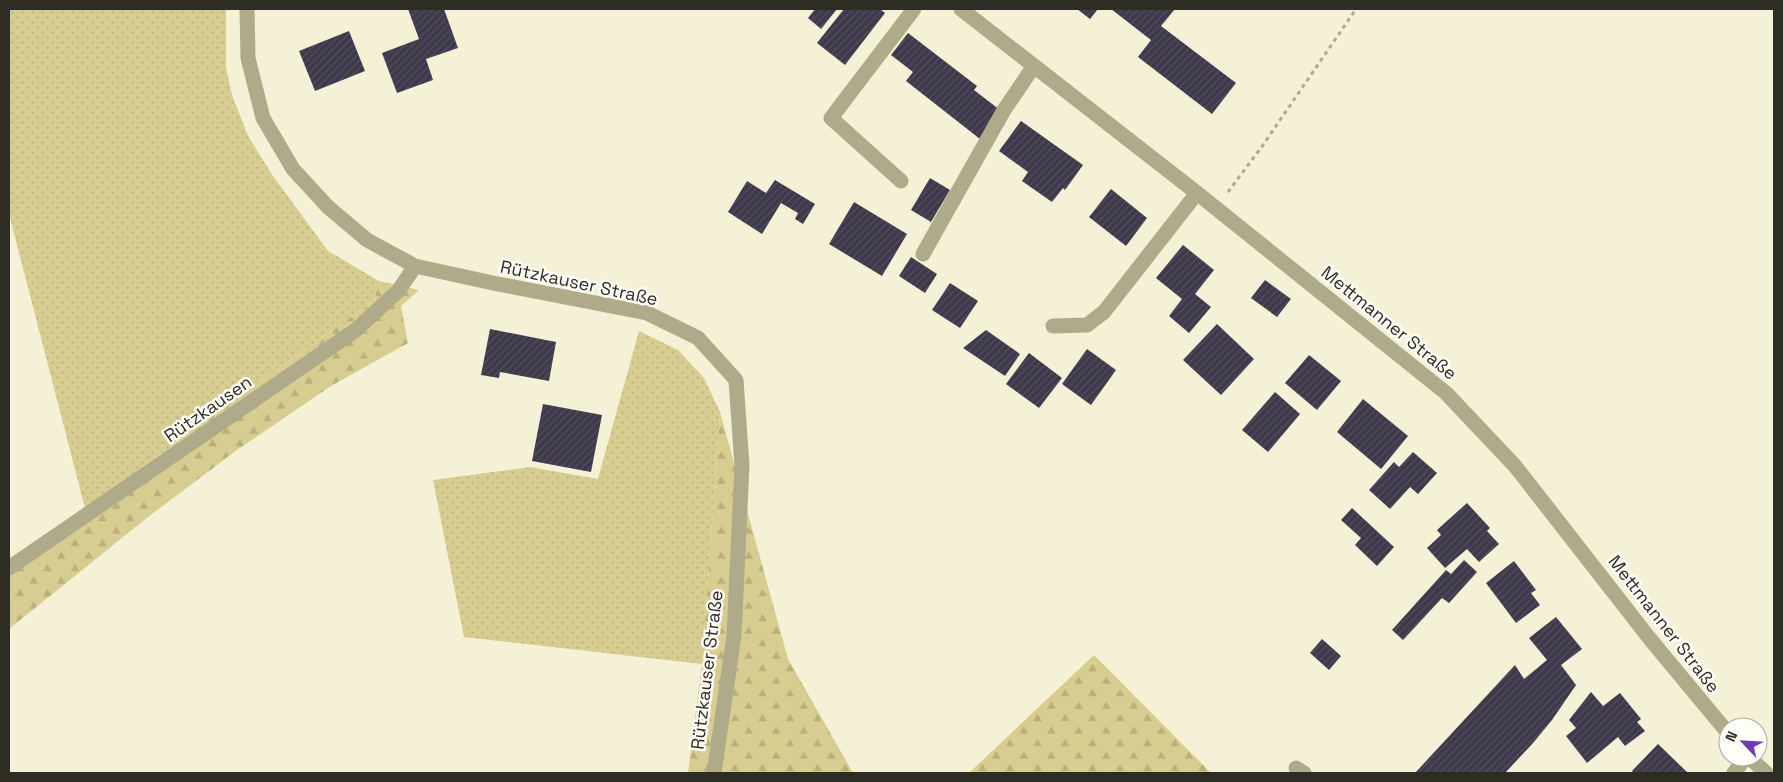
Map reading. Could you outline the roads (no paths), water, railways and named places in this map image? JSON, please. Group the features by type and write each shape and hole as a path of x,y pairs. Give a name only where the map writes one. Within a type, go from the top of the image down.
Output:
{"street":[{"name":"Rützkauser Straße","path":"247,9 248,58 263,118 293,169 328,208 367,240 415,266 647,313 698,338 736,380 742,466 734,636 714,773"},
{"path":"901,181 831,118 914,9"},
{"name":"Mettmanner Straße","path":"961,9 1197,193 1446,393 1515,466 1650,639 1718,721"},
{"path":"923,254 1004,110 1034,66"},
{"path":"1053,326 1087,325 1104,312 1197,193"},
{"name":"Rützkausen","path":"9,568 356,330 399,290 415,266"}]}
